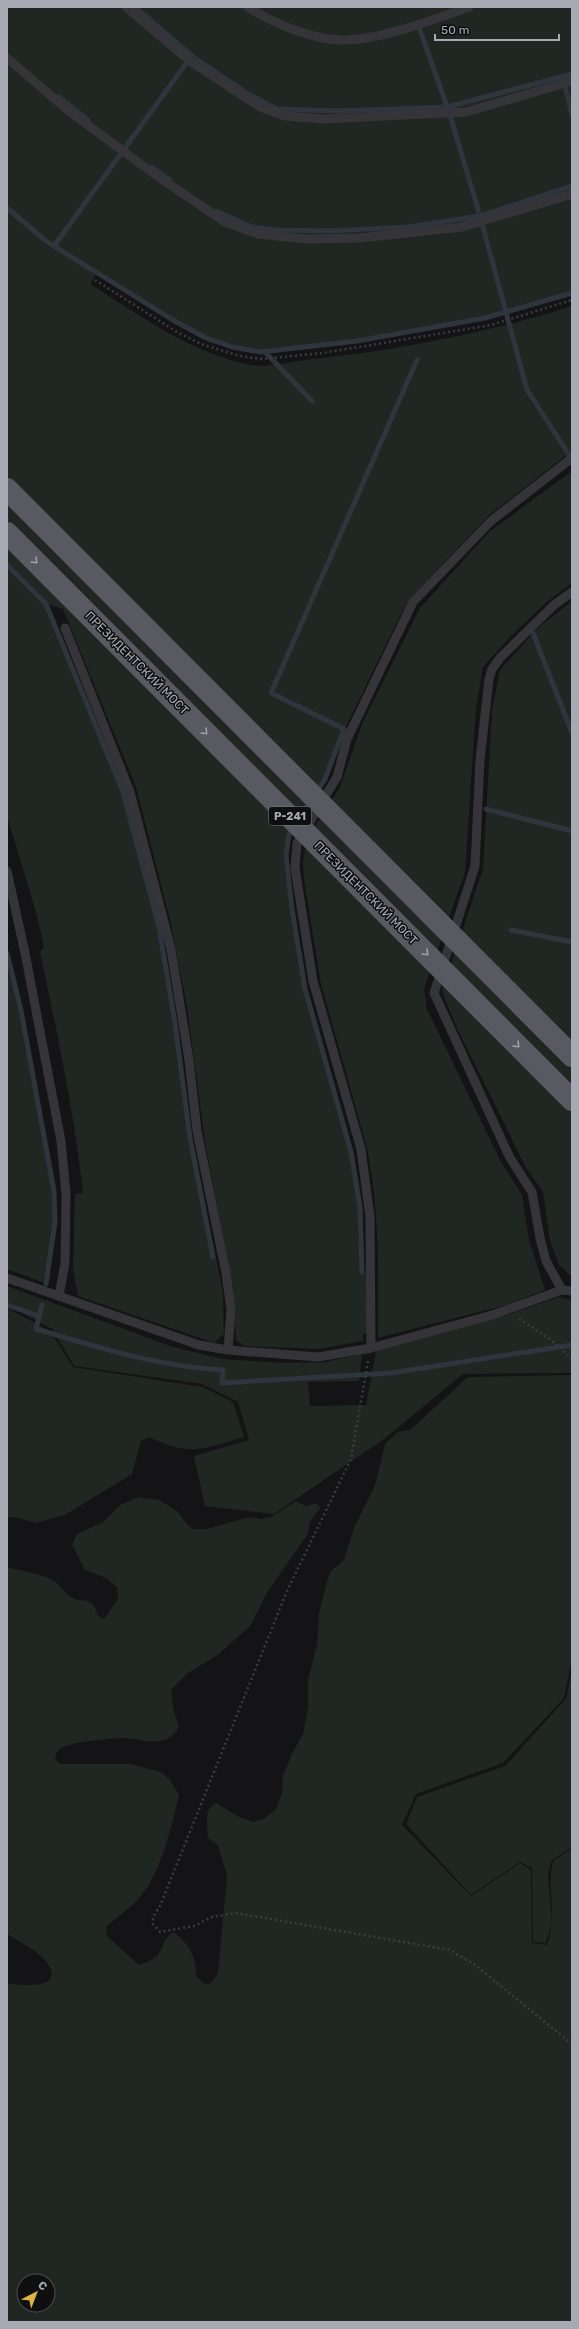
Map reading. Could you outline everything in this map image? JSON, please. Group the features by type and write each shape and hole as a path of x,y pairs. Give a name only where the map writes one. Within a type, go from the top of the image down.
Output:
{"highway":[{"name":"Р-241","path":"7,489 572,1056"},
{"name":"ПРЕЗИДЕНТСКИЙ МОСТ","path":"7,533 572,1100"}],"lane":[{"path":"126,7 190,61 260,107 285,116 324,119 466,112 572,82"},
{"path":"248,7 279,24 341,40 372,36 435,19 469,7"},
{"path":"7,58 70,112 157,176 225,222 258,234 306,239 360,238 462,227 572,194"},
{"path":"370,1348 370,1217 361,1149 313,981 295,868 297,843 337,777 347,740 414,602 491,521 572,458"},
{"path":"562,1290 546,1261 540,1238 532,1192 510,1158 434,993 476,866 480,760 489,679 500,658 554,605 572,592"},
{"path":"65,628 130,792 171,949 189,1060 197,1131 226,1273 230,1310 228,1350"},
{"path":"7,871 25,953 61,1141 66,1194 64,1263 59,1296"},
{"path":"7,1278 199,1345 228,1350 318,1357 370,1348 504,1311 562,1290 572,1291"}],"path":[{"path":"95,280 177,332 201,344 240,356 262,359 330,352 491,326 572,300"},
{"path":"504,1311 544,1334 561,1348 572,1360"},
{"path":"370,1348 351,1459 287,1592 160,1906 153,1917 153,1924 160,1932 194,1926 212,1917 236,1913 450,1950 475,1965 572,2044"}],"shaded area":[{"path":"7,7 572,7 572,294 514,312 444,328 324,346 266,352 231,348 195,335 161,316 96,274 90,284 148,321 188,343 230,360 258,366 378,351 443,339 540,316 572,306 572,451 487,517 410,599 402,612 339,741 326,780 295,825 290,836 287,855 293,909 306,988 352,1152 361,1206 363,1271 367,1271 367,1333 363,1334 363,1341 319,1349 244,1346 236,1340 233,1290 205,1142 187,1007 171,924 136,787 63,609 48,604 124,791 151,887 170,980 191,1138 223,1292 224,1334 214,1343 78,1296 73,1269 75,1194 83,1193 75,1132 59,1042 40,952 44,947 36,912 7,816"},
{"path":"572,471 572,583 547,602 512,635 483,667 476,708 465,872 424,989 427,1009 501,1162 522,1195 529,1240 545,1290 506,1305 378,1338 376,1219 371,1172 367,1148 321,984 304,880 303,862 306,845 311,832 340,787 362,724 420,608 489,532"},
{"path":"572,601 572,1277 559,1265 550,1241 543,1192 525,1166 455,1024 442,991 483,869 492,710 500,670 539,627"},
{"path":"7,958 19,1009 53,1191 54,1222 45,1283 7,1269"},
{"path":"7,1286 173,1347 223,1359 285,1363 325,1362 362,1354 359,1381 308,1382 310,1406 366,1405 376,1351 510,1314 559,1297 572,1300 572,1373 463,1374 384,1439 274,1514 205,1506 194,1456 249,1440 238,1402 202,1384 74,1366 52,1329 7,1305"},
{"path":"7,1308 50,1331 73,1367 203,1387 233,1402 244,1437 207,1448 186,1449 175,1447 149,1437 141,1441 132,1474 65,1515 36,1523 14,1517 7,1518"},
{"path":"572,1375 572,1658 564,1698 503,1763 416,1794 402,1825 471,1896 520,1863 531,1870 532,1943 547,1945 552,1923 551,1872 553,1861 572,1848 572,2322 7,2322 7,1983 23,1985 41,1984 51,1977 51,1970 41,1956 7,1934 7,1567 36,1574 52,1580 71,1597 88,1601 93,1604 98,1616 104,1619 118,1599 117,1587 106,1578 85,1570 72,1545 77,1534 103,1522 120,1505 138,1497 160,1500 178,1512 186,1523 193,1529 207,1529 249,1517 261,1519 271,1517 296,1501 306,1506 316,1503 321,1507 309,1523 308,1534 268,1591 250,1626 219,1654 188,1673 171,1690 173,1709 179,1726 174,1733 162,1741 124,1738 81,1742 60,1749 57,1752 55,1759 60,1764 131,1764 161,1772 170,1780 179,1795 165,1848 160,1861 148,1886 141,1896 106,1927 107,1936 139,1965 149,1961 159,1954 164,1941 173,1932 188,1946 195,1962 196,1976 206,1985 212,1982 218,1973 227,1875 218,1846 208,1838 208,1813 212,1805 216,1803 239,1817 254,1822 265,1818 276,1809 282,1793 283,1775 303,1734 308,1707 308,1680 317,1644 319,1613 328,1578 331,1571 344,1560 354,1528 375,1485 385,1444 398,1432 410,1430 468,1377"},
{"path":"572,1671 572,1847 551,1861 548,1876 552,1922 546,1943 533,1942 532,1868 520,1862 471,1895 406,1824 417,1797 505,1766 566,1699"}],"waterway":[{"path":"135,7 192,56 250,95 277,109 337,111 447,107 572,74"},
{"path":"420,30 450,115 480,216 527,390 572,459"},
{"path":"54,246 190,58"},
{"path":"564,81 572,115"},
{"path":"59,97 88,120"},
{"path":"152,167 170,180"},
{"path":"216,211 252,227 275,230 331,231 408,227 480,216 572,186"},
{"path":"7,208 46,241 173,320 206,338 232,347 261,352 357,341 485,318 572,293"},
{"path":"265,352 312,401"},
{"path":"316,793 325,779 344,729 271,693 417,360"},
{"path":"7,565 46,604 123,792 159,927 175,1023 190,1138 213,1257"},
{"path":"533,633 572,733"},
{"path":"298,819 310,801"},
{"path":"486,809 572,831"},
{"path":"293,827 289,835 286,855 292,909 305,989 351,1152 360,1207 362,1272"},
{"path":"511,930 572,942"},
{"path":"7,953 21,1010 54,1191 55,1222 46,1284"},
{"path":"7,1305 39,1316"},
{"path":"42,1305 36,1329 128,1355 176,1365 223,1370 222,1383 391,1373 572,1345"}]}
